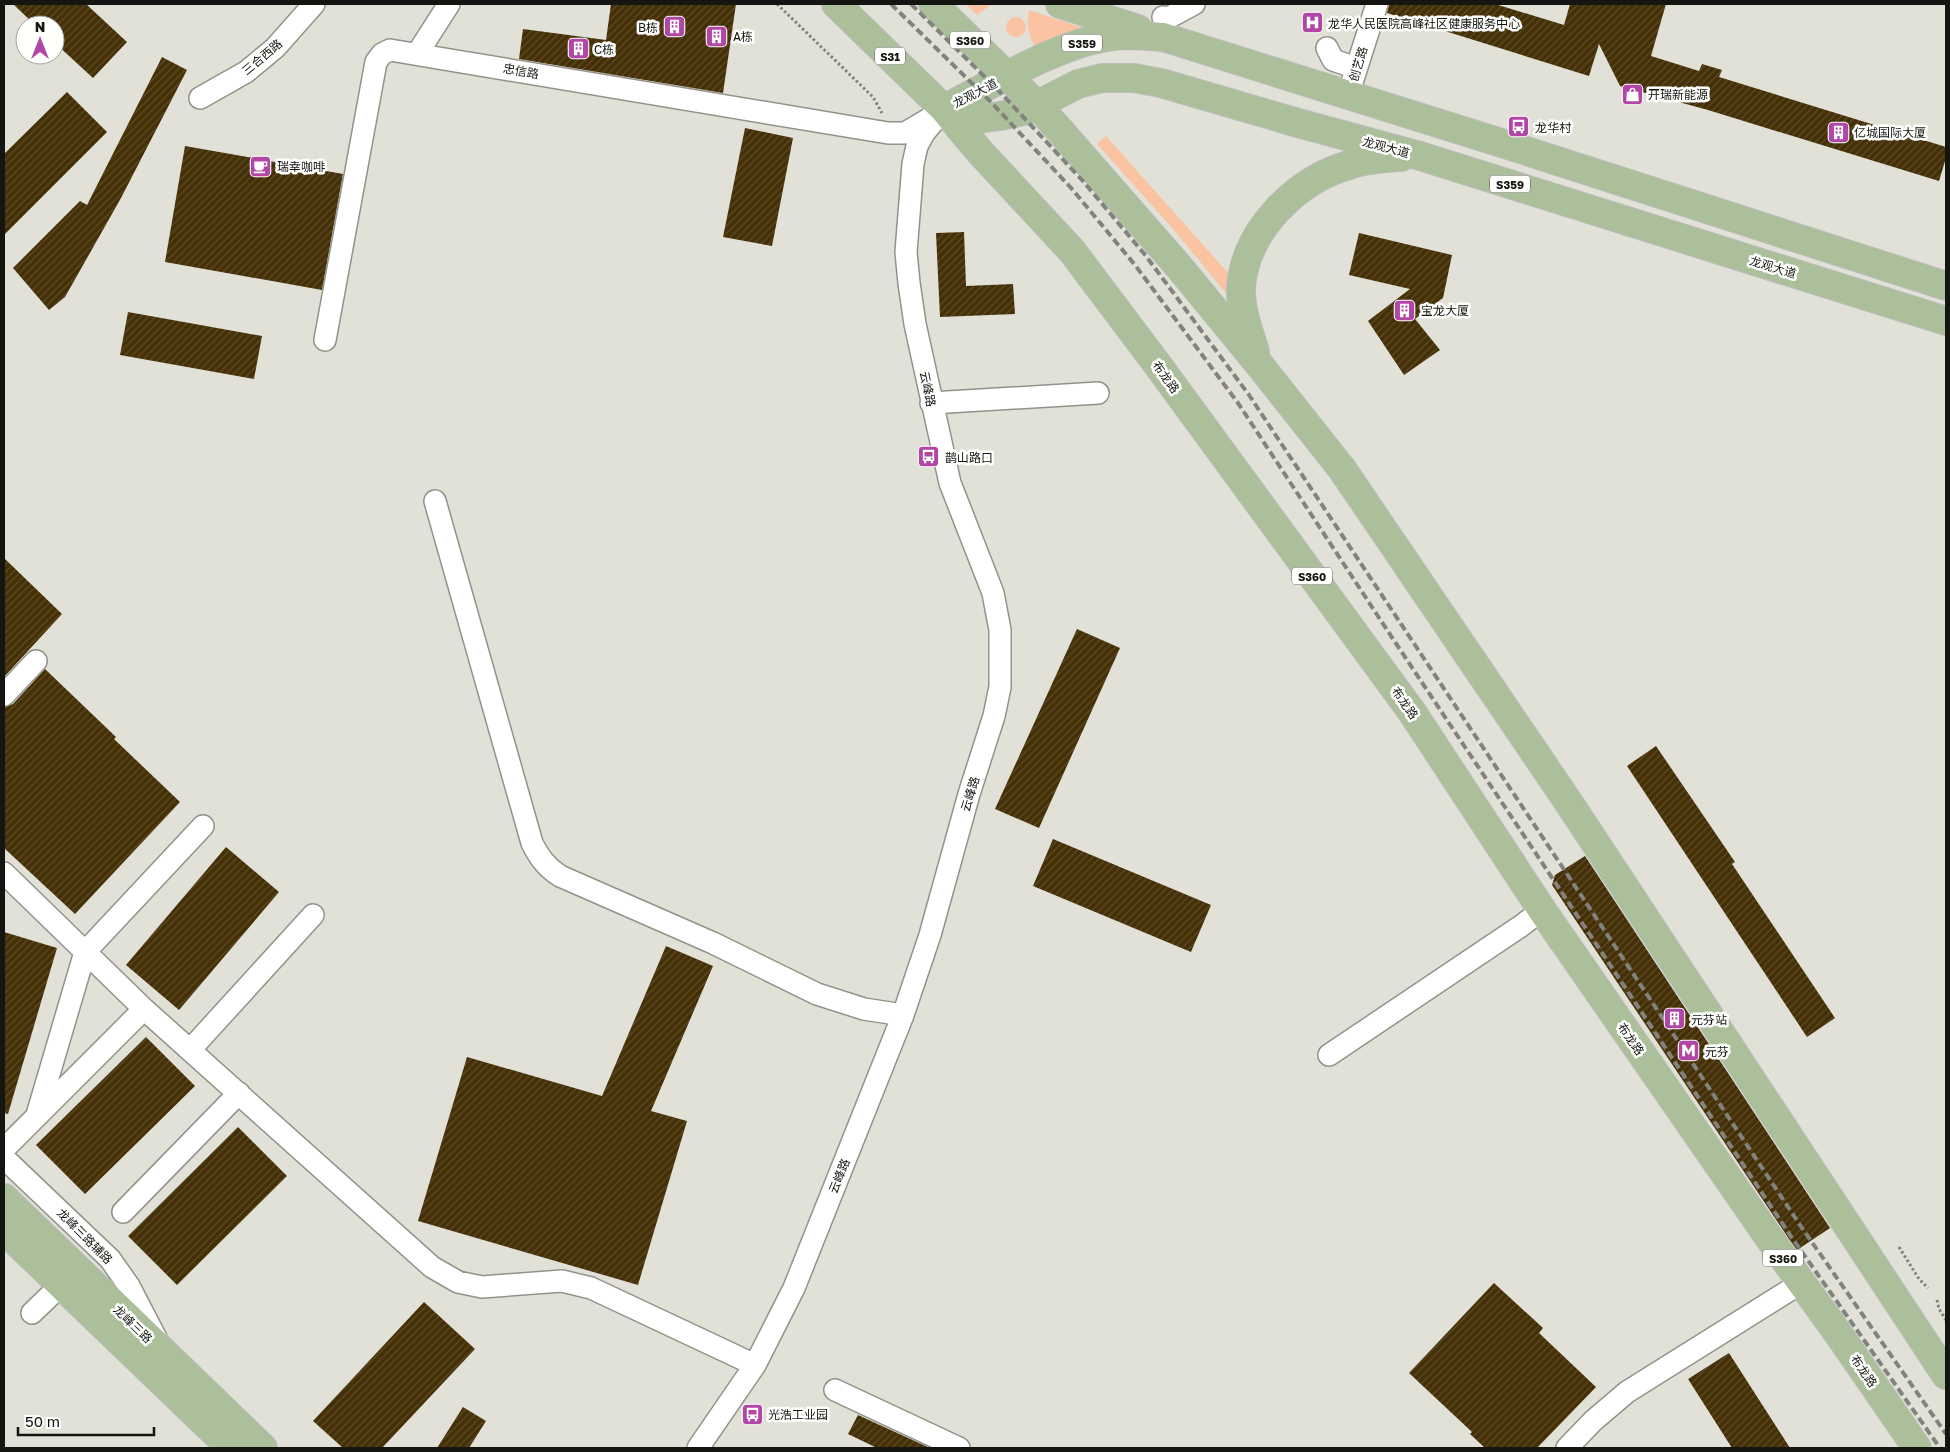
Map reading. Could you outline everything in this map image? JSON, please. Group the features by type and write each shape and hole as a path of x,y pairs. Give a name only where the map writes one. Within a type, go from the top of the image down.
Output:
{"main road":[{"name":"布龙路","path":"836,4 944,109 980,152 1072,251 1412,712 1542,910 1918,1448"},
{"name":"S360","path":"933,4 1038,106 1180,268 1342,469 1569,803 1946,1374"},
{"path":"1060,4 1163,20"},
{"name":"龙观大道","path":"944,109 1066,49 1100,38 1131,35 1163,20 1348,95 1946,286"},
{"name":"龙观大道","path":"944,109 961,115 985,118 1000,116 1038,106 1078,84 1093,80 1111,77 1146,80 1227,101 1298,124 1420,156 1946,322"},
{"path":"1258,363 1243,309 1241,290 1243,272 1253,244 1272,216 1302,189 1334,170 1370,160 1420,156"},
{"name":"龙峰三路","path":"4,1198 263,1448"},
{"name":"龙峰三路","path":"4,1230 231,1448"}],"street":[{"name":"三合西路","path":"200,98 246,72 275,48 314,4"},
{"path":"417,54 449,4"},
{"path":"1163,20 1194,4"},
{"name":"创艺路","path":"1348,95 1376,4"},
{"path":"1327,48 1333,60 1356,68"},
{"name":"忠信路","path":"325,340 376,62 382,54 390,50 897,134 912,130 944,109"},
{"name":"云峰路","path":"698,1448 755,1365 794,1288 903,1015 930,935 969,794 994,716 1000,687 1000,630 993,593 950,483 931,403 909,283 907,243 910,190 917,146 932,121 944,109"},
{"path":"931,403 1098,393"},
{"path":"435,501 532,843 539,857 548,868 560,876 713,943 817,994 864,1009 903,1015"},
{"path":"4,694 36,661"},
{"path":"38,1115 85,952 202,826"},
{"path":"4,873 144,1009 432,1267 458,1282 482,1287 562,1281 591,1288 755,1365"},
{"path":"1329,1055 1542,910"},
{"path":"190,1050 313,915"},
{"path":"4,1149 144,1009"},
{"path":"123,1212 238,1093"},
{"name":"龙峰三路辅路","path":"4,1158 110,1259 129,1286 164,1354"},
{"path":"1567,1448 1593,1421 1627,1392 1801,1283"},
{"path":"32,1313 61,1285"},
{"path":"835,1390 959,1448"}],"path":[{"path":"777,4 873,97 882,114"},
{"path":"1899,1247 1919,1279 1928,1288"},
{"path":"1937,1300 1939,1309 1946,1320"}],"shaded area":[{"path":"966,4 992,4 977,15"},
{"path":"1029,10 1080,27 1082,31 1037,50 1029,31"},
{"path":"1012,17 1020,17 1026,23 1026,31 1020,37 1012,37 1006,31 1006,23"},
{"path":"1106,136 1238,284 1234,303 1173,229 1097,144"}],"building":[{"path":"13,4 86,4 127,42 93,78 65,52 65,15 25,15"},
{"path":"611,4 736,4 723,93 519,59 523,29 606,40"},
{"path":"1389,4 1495,4 1564,25 1570,4 1666,4 1651,56 1699,71 1702,64 1722,70 1719,77 1946,147 1946,158 1939,181 1708,110 1620,86 1599,44 1589,76 1387,13"},
{"path":"162,57 187,70 121,198 65,297 49,310 13,268 80,201 87,205"},
{"path":"67,92 107,132 4,235 4,154"},
{"path":"745,128 793,138 772,246 723,237"},
{"path":"185,146 343,174 322,290 165,262"},
{"path":"964,232 966,286 1013,284 1015,314 940,317 936,233"},
{"name":"宝龙大厦","path":"1359,233 1452,255 1443,298 1415,319 1440,350 1404,375 1368,321 1410,289 1349,275"},
{"path":"128,312 262,336 254,379 120,355"},
{"path":"4,558 62,614 4,677"},
{"path":"1077,629 1120,648 1039,828 995,809"},
{"path":"45,669 180,802 75,914 4,848 4,707 13,704"},
{"path":"1656,746 1735,862 1732,864 1835,1018 1807,1037 1627,766"},
{"path":"1053,839 1211,905 1191,952 1033,886"},
{"path":"226,847 279,892 179,1010 126,965"},
{"name":"元芬站","path":"1585,856 1830,1228 1797,1250 1552,885 1555,875"},
{"path":"4,932 57,948 8,1114 4,1113"},
{"path":"666,946 713,966 651,1111 687,1121 638,1285 418,1221 467,1057 602,1096"},
{"path":"146,1037 195,1086 85,1194 36,1145"},
{"path":"238,1127 287,1176 177,1285 128,1236"},
{"path":"1494,1283 1543,1328 1539,1333 1596,1387 1537,1448 1485,1448 1470,1434 1472,1432 1409,1373"},
{"path":"424,1302 475,1349 382,1448 343,1448 313,1421"},
{"path":"1729,1353 1790,1448 1732,1448 1688,1379"},
{"path":"463,1407 486,1421 469,1448 437,1448"},
{"path":"858,1415 930,1448 877,1448 848,1434"}],"railway":[{"path":"891,4 990,101 1072,189 1135,265 1238,403 1790,1235 1940,1448"},
{"path":"911,4 1000,92 1082,180 1146,256 1249,395 1802,1228 1946,1434"}],"place":[{"name":"龙华人民医院高峰社区健康服务中心","path":"1312,23"},
{"name":"B栋","path":"674,27"},
{"name":"A栋","path":"717,36"},
{"name":"C栋","path":"578,49"},
{"name":"开瑞新能源","path":"1632,94"},
{"name":"龙华村","path":"1519,127"},
{"name":"亿城国际大厦","path":"1838,132"},
{"name":"瑞幸咖啡","path":"261,166"},
{"name":"宝龙大厦","path":"1405,310"},
{"name":"鹊山路口","path":"929,457"},
{"name":"元芬站","path":"1675,1019"},
{"name":"元芬","path":"1689,1051"},
{"name":"光浩工业园","path":"752,1414"}]}
